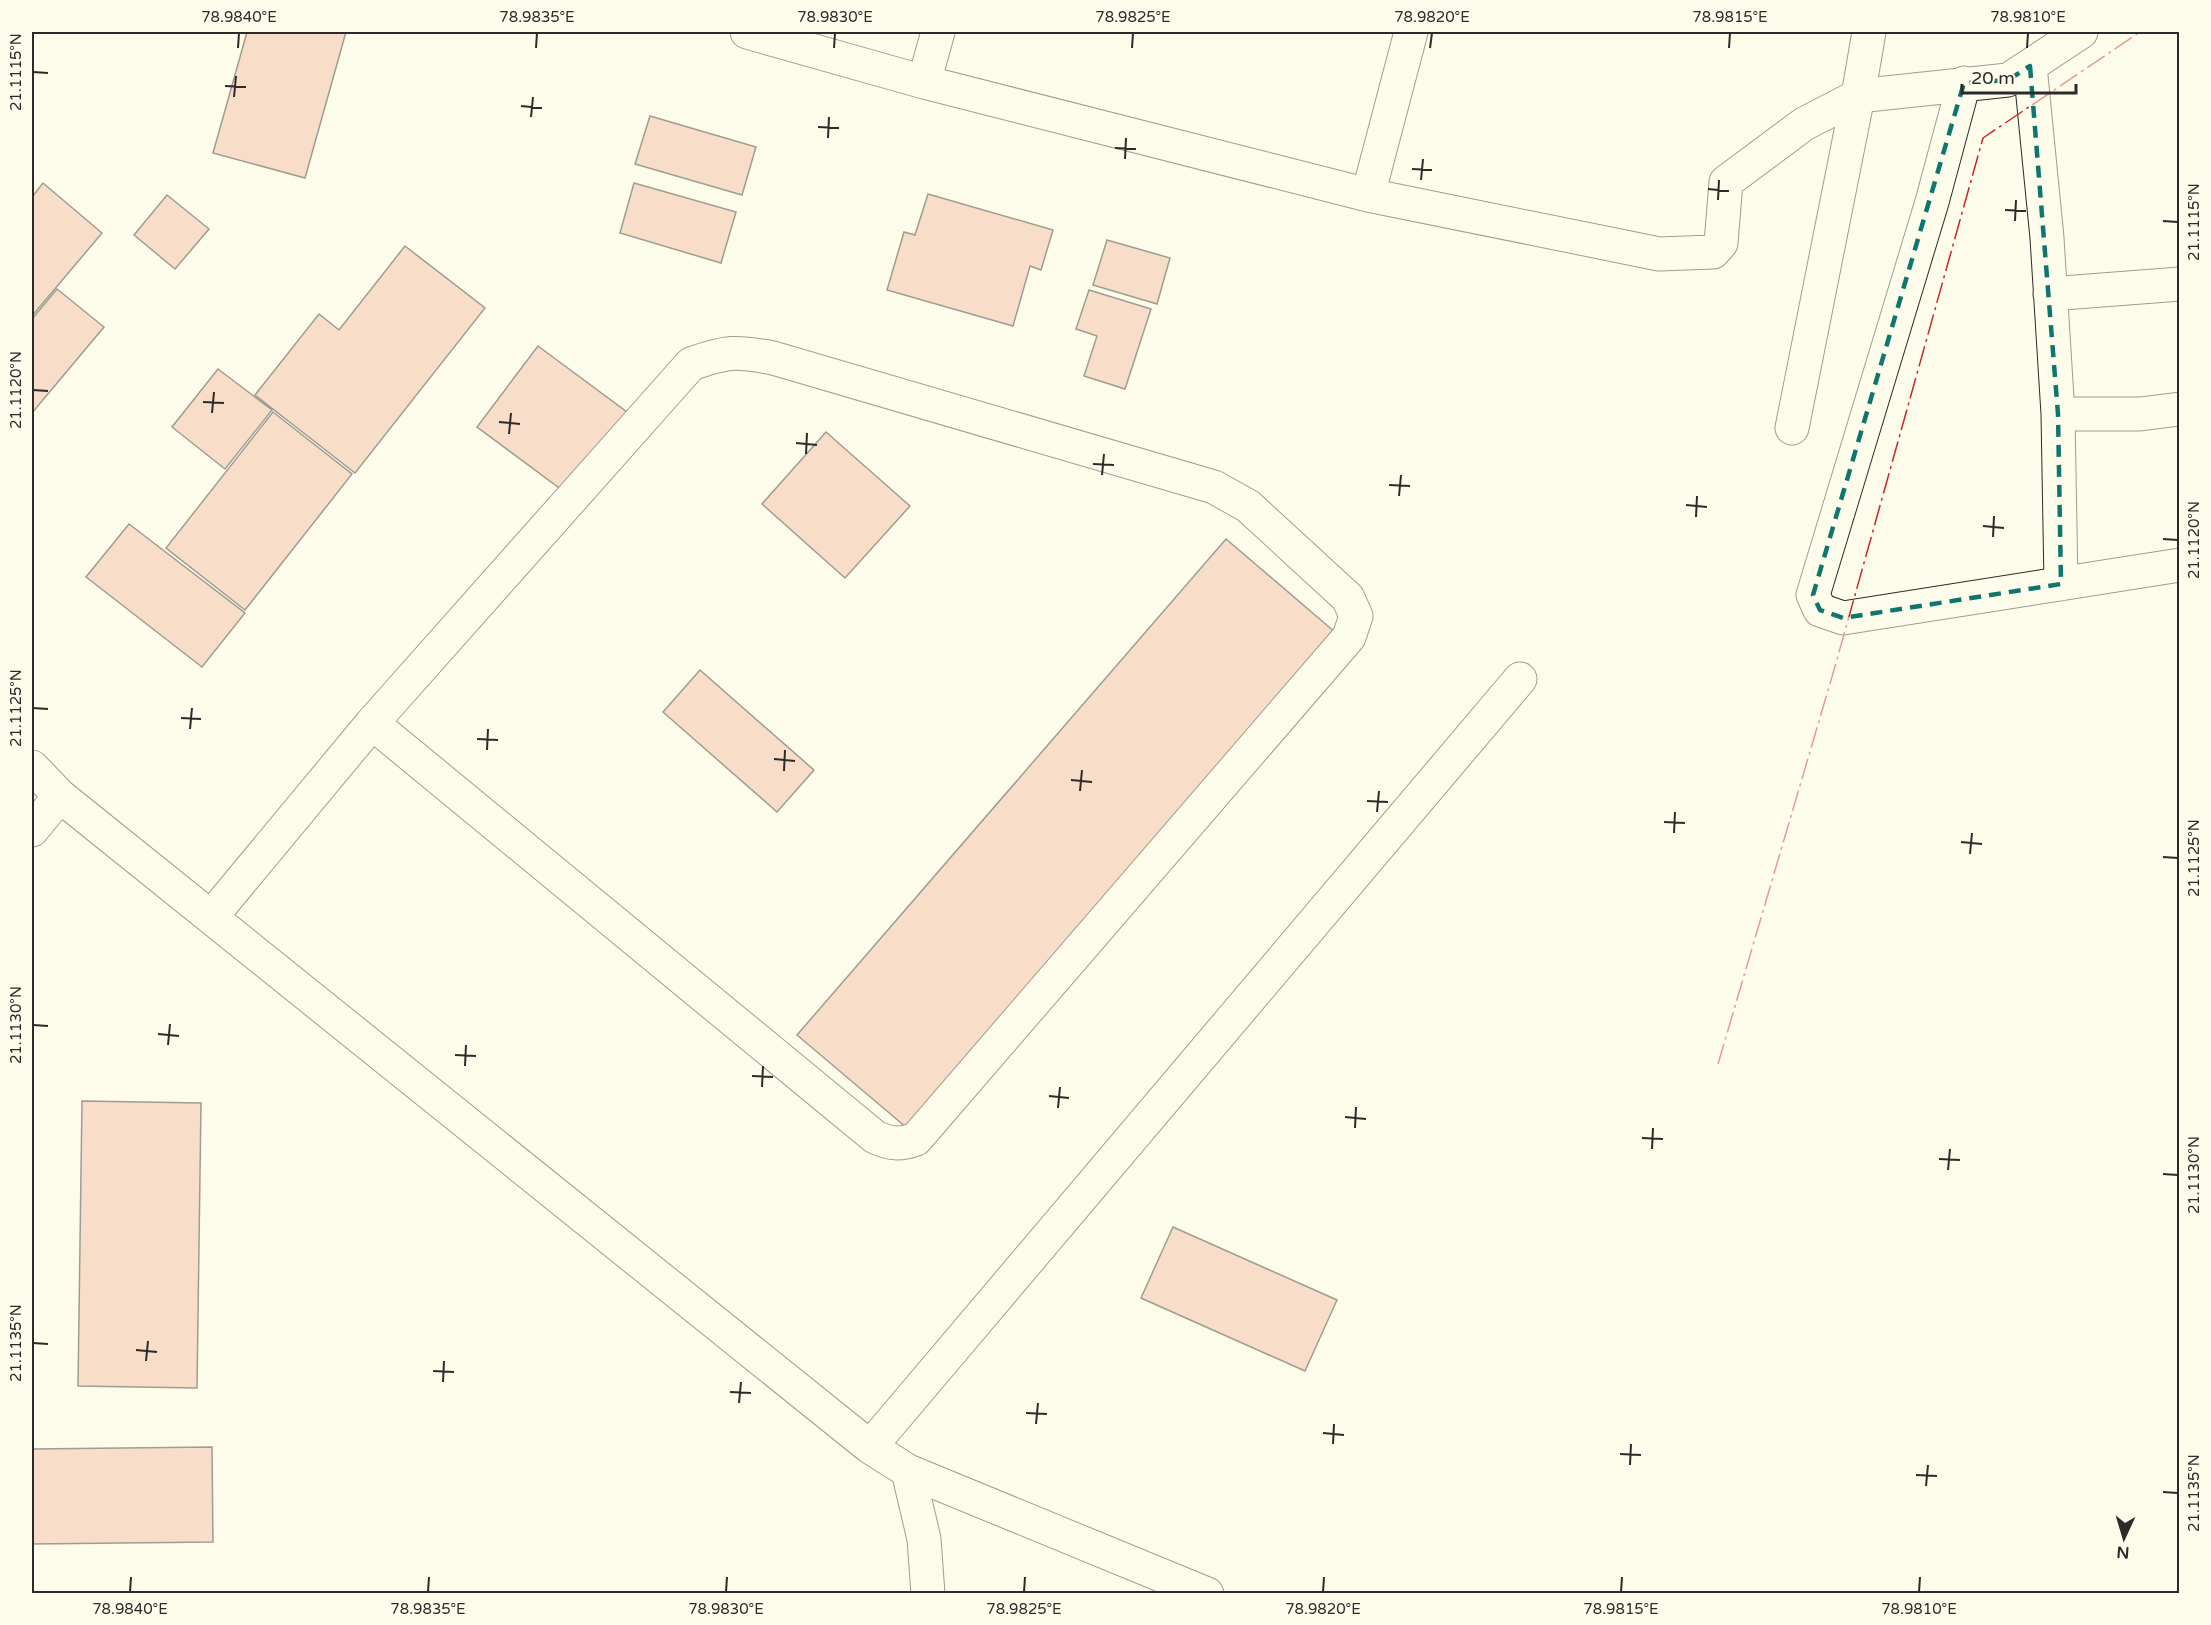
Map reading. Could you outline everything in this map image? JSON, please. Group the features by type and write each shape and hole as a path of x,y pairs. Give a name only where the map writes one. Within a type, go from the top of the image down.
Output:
{"street":[{"path":"747,32 924,82 1368,195 1659,254 1713,252 1721,243 1726,182 1804,124 1858,96 2008,80 2081,32"},
{"path":"924,82 938,32"},
{"path":"1368,195 1411,32"},
{"path":"1791,428 1869,32"},
{"path":"2030,66 2047,238 2058,414 2061,584"},
{"path":"1964,83 1929,214 1813,595 1821,610 1843,618 2180,565"},
{"path":"2050,294 2180,284"},
{"path":"211,917 372,723 691,364 722,353 747,353 773,358 1214,487 1248,506 1348,598 1356,616 1349,637 916,1139 904,1143 889,1144 875,1137 372,723"},
{"path":"2058,414 2140,414 2180,409"},
{"path":"870,1447 1521,679"},
{"path":"32,767 60,796 870,1447 908,1471 1207,1593"},
{"path":"32,830 60,796"},
{"path":"908,1471 924,1539 928,1593"}],"highlighted area":[{"path":"2030,66 2058,414 2061,584 1843,618 1820,610 1813,595 1964,83 2008,80"}],"building":[{"path":"247,32 346,32 305,178 213,153"},
{"path":"650,116 756,147 742,195 635,164"},
{"path":"43,183 102,233 32,316 32,197"},
{"path":"634,183 736,212 721,263 620,233"},
{"path":"928,194 1053,230 1041,270 1030,266 1013,326 887,290 904,232 915,235"},
{"path":"167,195 209,229 175,269 134,235"},
{"path":"1107,240 1170,258 1157,304 1093,285"},
{"path":"405,246 485,308 355,473 255,395 319,314 339,330"},
{"path":"57,289 104,327 32,413 32,319"},
{"path":"1089,290 1151,309 1125,389 1084,376 1097,336 1076,329"},
{"path":"538,346 631,415 570,496 477,427"},
{"path":"218,369 272,410 225,469 172,427"},
{"path":"273,412 352,474 245,610 166,548"},
{"path":"826,432 910,506 845,578 762,504"},
{"path":"129,524 245,613 202,667 86,577"},
{"path":"1226,539 1336,633 907,1128 797,1035"},
{"path":"700,670 814,770 777,812 663,712"},
{"path":"82,1101 201,1103 197,1388 78,1386"},
{"path":"1173,1227 1337,1300 1305,1371 1141,1298"},
{"path":"212,1447 213,1542 32,1544 32,1449"}],"power":[{"path":"1718,1064 1834,670 1983,138 2140,32"}]}
